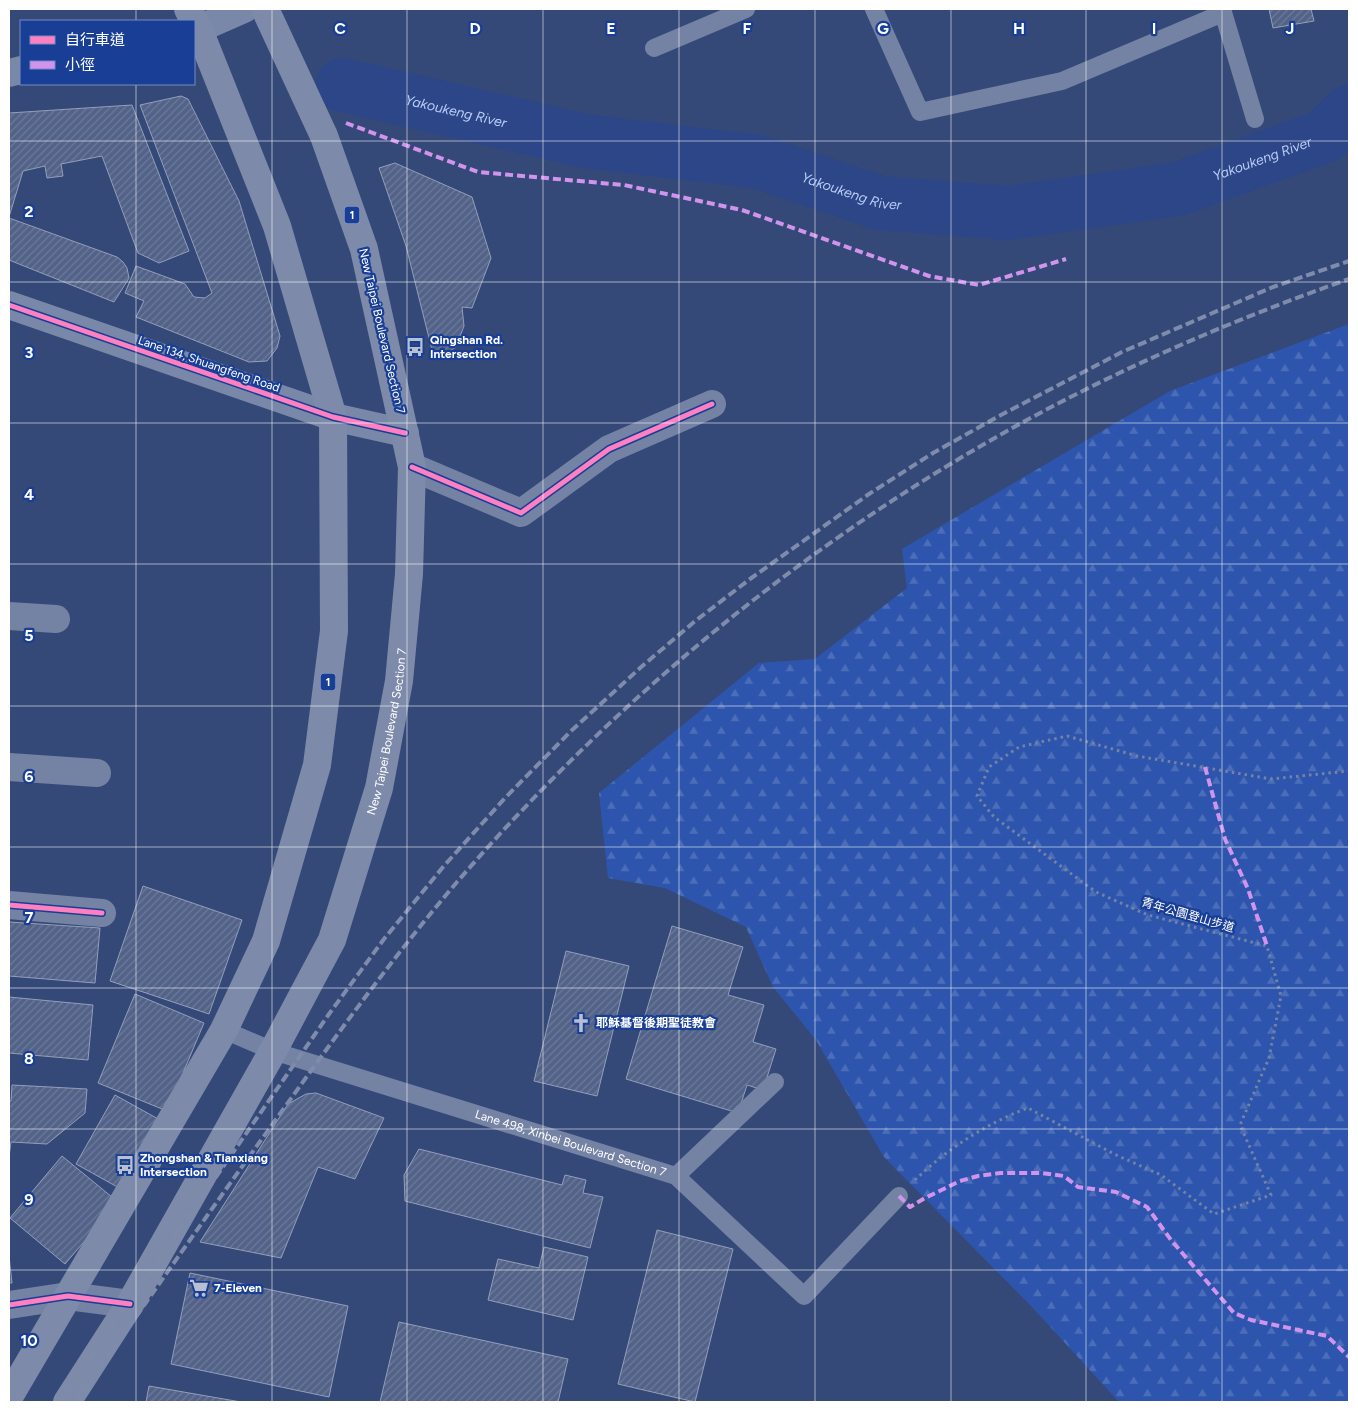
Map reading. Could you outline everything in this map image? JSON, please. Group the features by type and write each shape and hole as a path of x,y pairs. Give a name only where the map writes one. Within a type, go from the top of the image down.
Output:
{"main road":[{"name":"New Taipei Boulevard Section 7","path":"67,1402 130,1304 273,1051 332,940 379,788 399,681 409,574 412,467 364,249 324,136 265,9"},
{"name":"1","path":"9,1397 224,1030 266,941 317,765 334,632 333,417 277,226 195,26"}],"street":[{"path":"195,24 244,9"},
{"name":"Lane 134, Shuangfeng Road","path":"9,305 333,417 405,433"},
{"path":"412,467 521,513 609,450 712,404"},
{"path":"9,616 56,619"},
{"path":"9,767 98,773"},
{"path":"9,905 102,913"},
{"path":"9,1305 68,1296 130,1304"}],"lane":[{"path":"654,48 746,9"},
{"path":"874,9 920,112 1062,81 1222,11 1256,119"},
{"name":"Lane 498, Xinbei Boulevard Section 7","path":"224,1030 273,1051 676,1176 804,1296 899,1196"},
{"path":"676,1176 775,1082"}],"green space":[{"path":"1349,324 1349,1402 1119,1402 1034,1309 884,1157 816,1040 773,987 746,927 665,888 608,878 599,793 759,663 815,659 907,588 902,549 1170,391"}],"building":[{"path":"1269,9 1311,9 1314,21 1273,28"},
{"path":"181,96 188,99 239,201 280,336 277,348 267,361 249,362 136,317 144,301 125,293 136,266 185,284 194,297 205,298 212,293 140,105"},
{"path":"132,105 189,251 159,263 138,253 102,156 61,164 63,176 47,178 45,166 23,171 9,217 9,113"},
{"path":"395,163 472,197 491,258 472,308 462,307 464,326 456,347 446,354 432,350 406,246 379,168"},
{"path":"9,218 117,257 127,268 129,278 114,302 9,260"},
{"path":"143,886 242,920 209,1014 110,981"},
{"path":"9,922 100,928 95,983 9,976"},
{"path":"672,926 743,947 728,995 764,1005 753,1042 776,1049 763,1090 747,1085 738,1113 626,1079"},
{"name":"耶穌基督後期聖徒教會","path":"566,951 629,966 597,1096 534,1081"},
{"path":"135,994 204,1023 167,1111 98,1083"},
{"path":"9,997 93,1005 88,1060 9,1053"},
{"path":"12,1085 87,1089 85,1113 47,1144 11,1142 9,1157 9,1101 11,1101"},
{"path":"316,1093 384,1118 355,1179 318,1167 281,1258 200,1242 288,1104 306,1094"},
{"path":"115,1095 160,1120 121,1189 76,1164"},
{"path":"419,1149 562,1185 565,1175 586,1180 583,1193 603,1197 590,1248 405,1201 404,1175"},
{"path":"62,1156 118,1202 65,1264 10,1218"},
{"path":"657,1230 733,1249 695,1402 618,1384"},
{"path":"544,1247 588,1257 573,1320 488,1300 498,1259 539,1268"},
{"path":"9,1256 12,1283 9,1283"},
{"path":"190,1273 348,1306 329,1397 171,1364"},
{"path":"399,1322 568,1359 558,1402 380,1402"},
{"path":"149,1386 241,1402 146,1402"}],"waterway":[{"name":"Yakoukeng River","path":"343,85 585,141 759,162 880,203 1008,213 1178,189 1325,136 1349,112"}],"railway":[{"path":"60,1402 329,1014 384,939 443,867 505,798 571,731 640,668 694,622 750,579 869,494 933,453 999,416 1122,352 1273,287 1349,261"},
{"path":"76,1402 299,1088 410,939 457,882 517,816 579,752 645,691 712,633 783,577 856,525 930,476 1007,431 1132,367 1262,311 1349,279"}],"marked path":[{"path":"346,123 478,172 624,185 742,210 929,276 979,285 1066,259"},
{"path":"1205,767 1225,839 1248,889 1267,946"},
{"path":"899,1196 910,1207 960,1181 1000,1173 1042,1173 1064,1176 1078,1187 1116,1192 1147,1207 1171,1240 1234,1313 1251,1320 1327,1336 1349,1357"}],"cycle path":[{"path":"9,305 333,417 405,433"},
{"path":"412,467 521,513 609,449 712,404"},
{"path":"9,905 102,913"},
{"path":"9,1305 68,1296 130,1304"}],"place":[{"name":"Qingshan Rd. Intersection","path":"415,347"},
{"name":"耶穌基督後期聖徒教會","path":"581,1023"},
{"name":"Zhongshan & Tianxiang Intersection","path":"125,1165"},
{"name":"7-Eleven","path":"199,1288"}]}
